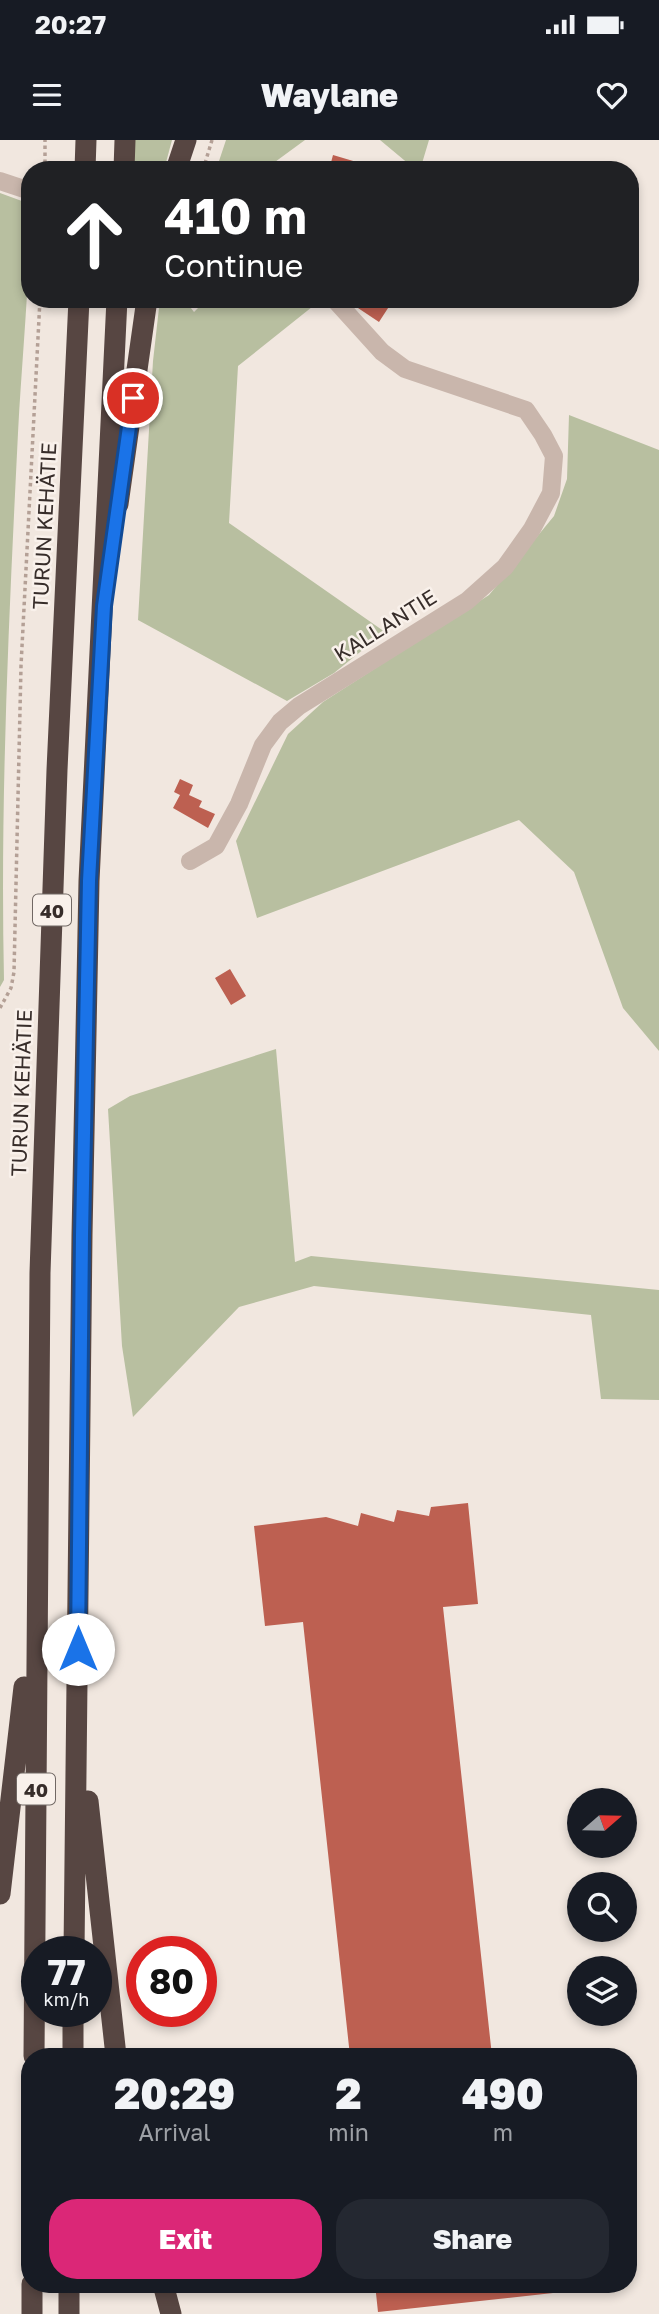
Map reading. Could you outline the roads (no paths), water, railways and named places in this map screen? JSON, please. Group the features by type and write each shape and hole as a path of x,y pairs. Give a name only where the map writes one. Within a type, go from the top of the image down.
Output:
{"highway":[{"path":"85,161 86,140"},
{"path":"124,161 125,140"},
{"path":"179,161 186,140"},
{"name":"TURUN KEHÄTIE","path":"34,2048 40,1273 57,770 79,308"},
{"name":"40","path":"74,1936 82,1235 89,894 116,308"},
{"path":"104,606 146,308"},
{"path":"0,1894 20,1733 40,1521"},
{"path":"78,1704 115,2048"},
{"path":"72,2048 73,2027"},
{"path":"32,2293 32,2314"},
{"path":"69,2293 69,2314"},
{"path":"165,2293 171,2314"}],"street":[{"path":"3,182 21,188"},
{"name":"KALLANTIE","path":"190,861 216,846 239,804 263,745 280,722 299,706 467,601 505,567 532,528 551,493 554,456 526,410 405,369 382,352 342,308"}]}
